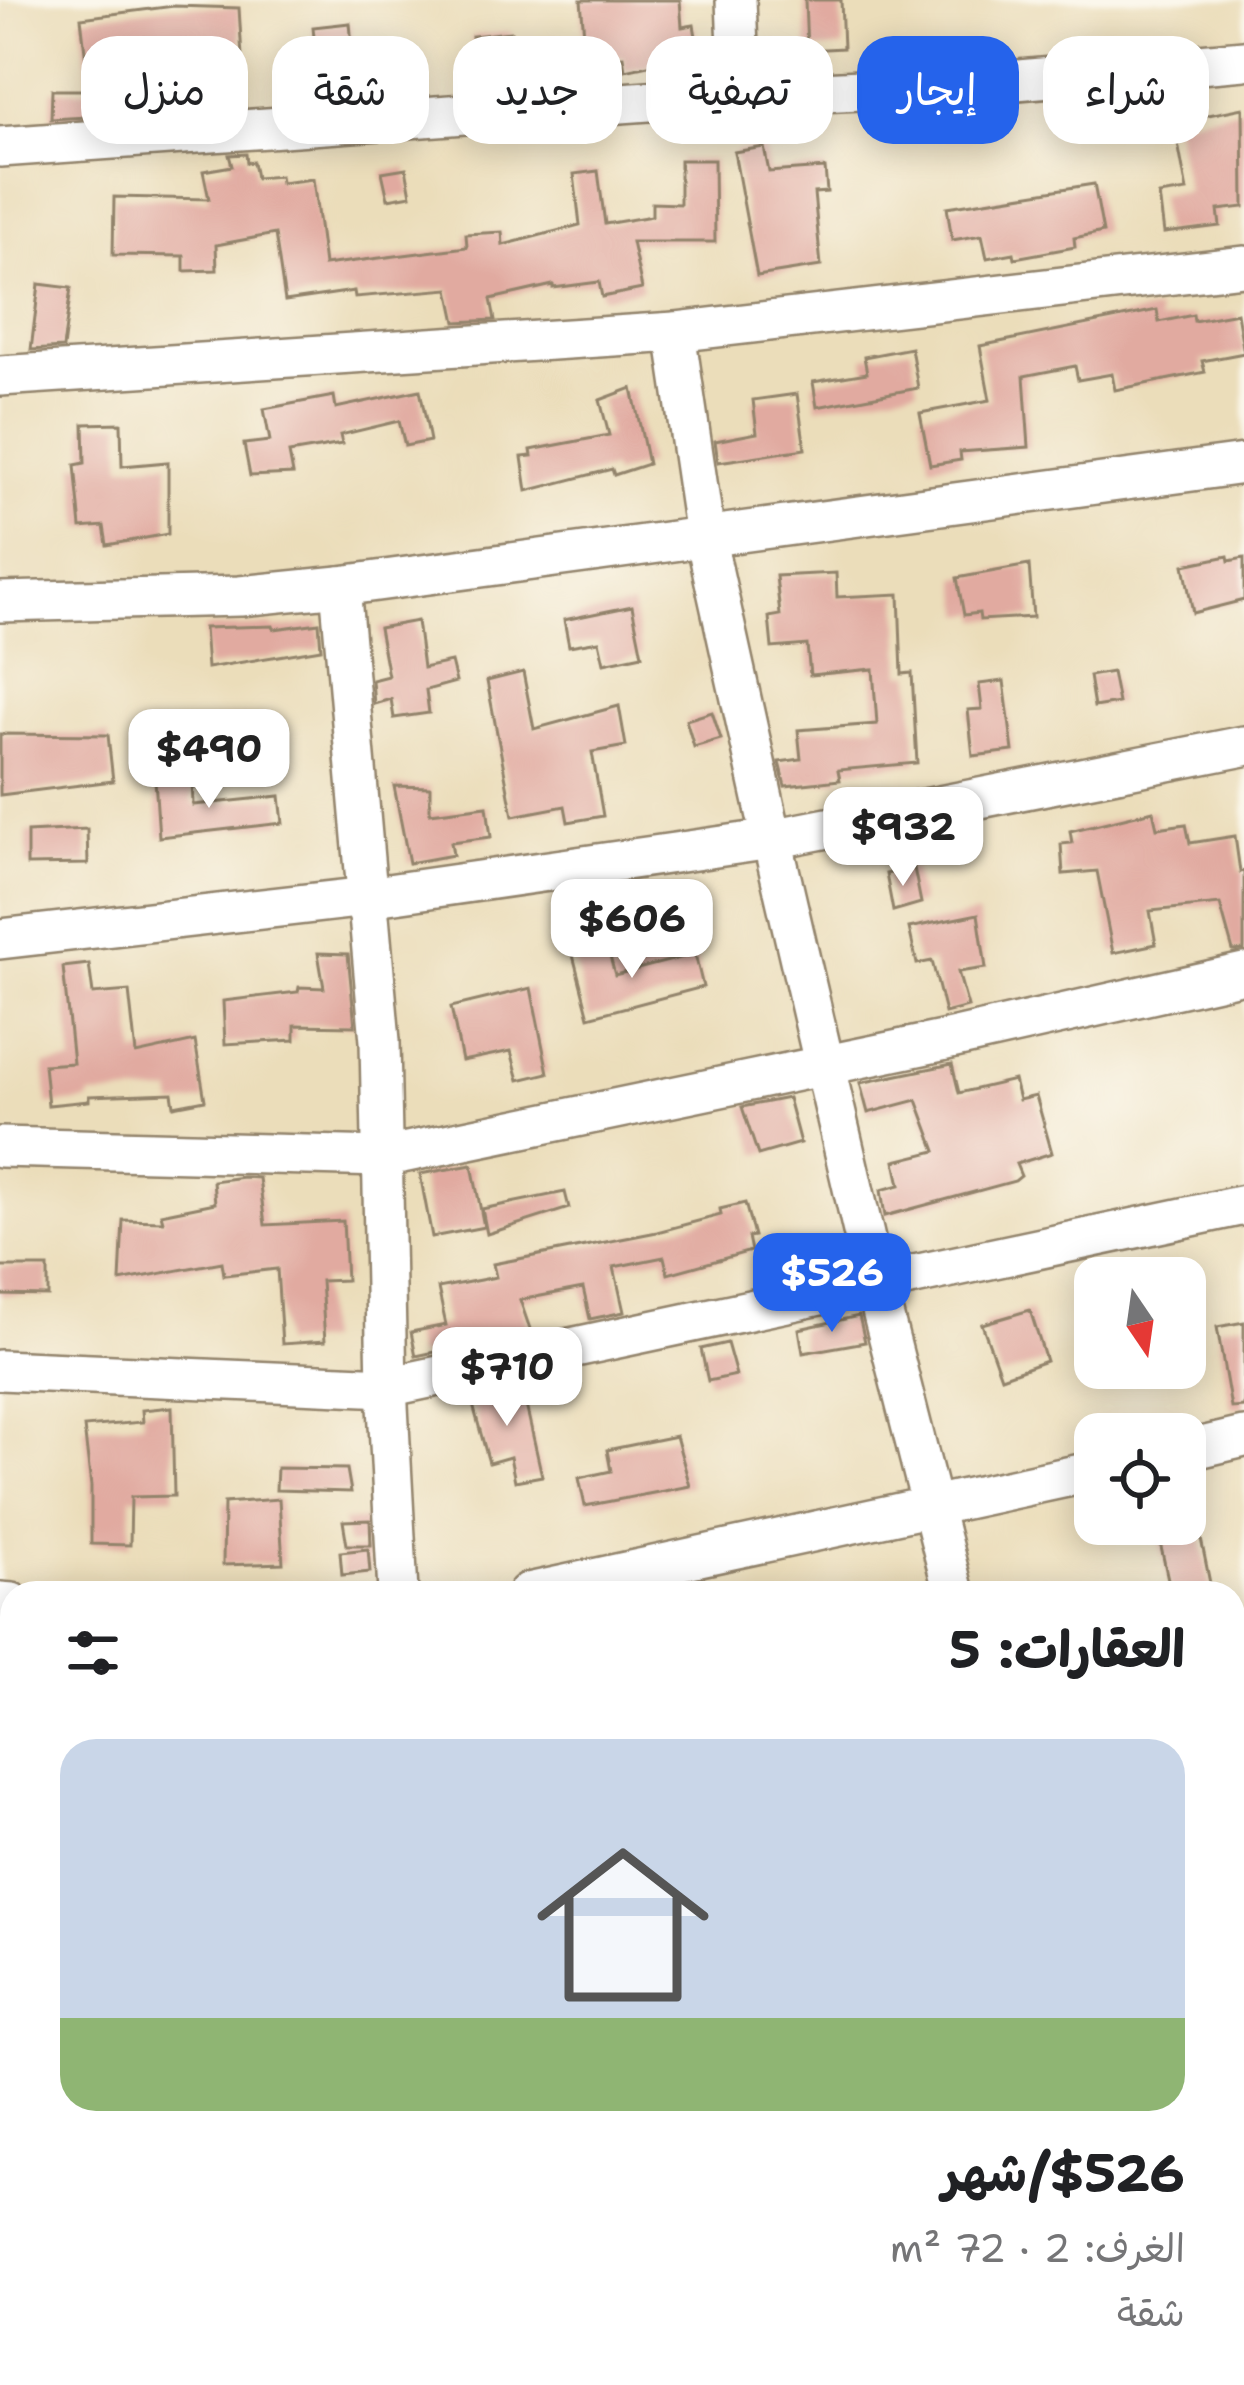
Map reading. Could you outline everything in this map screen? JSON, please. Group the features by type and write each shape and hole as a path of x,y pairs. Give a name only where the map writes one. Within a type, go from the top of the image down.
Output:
{"street":[{"path":"736,0 738,36"},
{"path":"833,91 1244,60"},
{"path":"0,147 646,102"},
{"path":"0,376 675,332 1244,266"},
{"path":"675,332 705,536 876,1286 951,1581"},
{"path":"0,602 240,596 340,586 1244,464"},
{"path":"340,586 380,1041 387,1388 397,1581"},
{"path":"0,939 367,896 772,839 1244,746"},
{"path":"0,1147 382,1157 1244,973"},
{"path":"0,1370 387,1388 1244,1205"},
{"path":"1206,1445 1244,1437"},
{"path":"585,1581 1074,1476"}],"building":[{"path":"581,0 680,0 682,27 694,25 696,36 646,36 646,65 625,70 622,36 584,36"},
{"path":"805,0 841,0 843,48 833,49 833,36 806,36"},
{"path":"174,6 239,8 241,36 83,36 81,18"},
{"path":"350,23 351,36 314,36 313,27"},
{"path":"52,90 81,90 81,117 51,119"},
{"path":"1243,108 1244,207 1218,210 1220,226 1164,233 1159,195 1187,191 1178,144 1209,144 1209,115"},
{"path":"764,147 769,172 825,168 827,192 814,193 821,266 757,276 734,152"},
{"path":"246,154 256,178 280,176 281,183 313,179 324,265 467,247 466,234 502,232 503,245 580,225 574,174 598,171 605,224 652,216 652,203 680,204 680,160 714,160 715,242 632,242 642,289 602,297 599,282 553,285 491,299 495,320 456,322 449,289 355,297 354,291 285,301 275,234 216,245 217,270 184,271 184,256 113,255 114,197 209,199 203,171 232,166 229,155"},
{"path":"406,168 411,195 388,199 382,172"},
{"path":"1094,184 1103,232 1074,238 1075,247 987,258 982,235 952,240 947,207"},
{"path":"39,284 71,288 63,348 31,350"},
{"path":"1157,310 1159,322 1237,313 1244,353 1202,361 1205,372 1115,390 1112,374 1078,380 1075,366 1024,376 1029,447 960,452 961,460 930,465 920,413 990,400 980,346"},
{"path":"911,348 918,388 817,407 813,382 867,373 864,357"},
{"path":"632,388 648,464 527,491 522,457 532,456 531,450 609,435 600,400"},
{"path":"420,390 430,441 405,446 399,421 340,435 342,444 289,453 293,474 250,476 244,444 270,441 264,409 334,396 336,408"},
{"path":"797,394 805,449 718,462 715,441 757,433 753,400"},
{"path":"121,423 122,466 168,462 168,534 107,545 104,526 81,528 75,465 85,463 84,424"},
{"path":"1228,556 1229,561 1244,558 1244,600 1193,613 1184,565"},
{"path":"1029,565 1033,617 980,620 979,613 964,615 957,578"},
{"path":"836,573 837,597 899,594 902,674 912,673 917,763 838,770 840,780 785,786 779,762 801,759 798,730 877,724 873,669 810,675 807,645 772,648 769,617 780,615 776,576"},
{"path":"632,606 642,655 604,663 599,641 569,646 564,620"},
{"path":"417,621 423,668 451,662 456,682 426,690 429,713 394,718 391,699 374,704 372,680 388,676 379,628"},
{"path":"319,623 321,649 207,668 204,628 274,629"},
{"path":"523,672 534,729 619,706 626,746 592,752 603,816 568,822 565,806 513,816 487,681"},
{"path":"1112,672 1118,703 1094,707 1089,676"},
{"path":"1004,681 1013,751 973,756 968,710 982,709 979,684"},
{"path":"712,712 721,739 694,747 686,720"},
{"path":"0,734 108,735 113,781 0,795"},
{"path":"192,778 193,805 280,796 283,823 159,837 155,779"},
{"path":"394,786 430,787 430,813 487,806 491,837 451,842 453,855 409,863"},
{"path":"1153,811 1157,828 1186,824 1190,843 1235,836 1240,872 1244,871 1244,950 1233,951 1220,904 1150,911 1156,944 1113,953 1097,871 1063,874 1061,844 1072,843 1070,831"},
{"path":"87,829 88,864 27,865 27,832"},
{"path":"914,868 921,903 893,911 886,874"},
{"path":"978,914 986,968 958,972 968,1007 945,1013 932,961 917,964 909,928"},
{"path":"607,946 615,975 695,954 703,987 589,1017 573,955"},
{"path":"318,953 348,954 355,1026 295,1025 295,1040 225,1044 223,1001 298,992 299,987 324,988"},
{"path":"89,964 93,994 129,991 136,1054 195,1041 205,1100 174,1106 172,1093 89,1096 89,1101 48,1105 44,1065 73,1063 63,967"},
{"path":"531,988 548,1073 519,1080 511,1051 462,1061 451,1007"},
{"path":"952,1064 959,1093 1014,1080 1019,1100 1036,1096 1052,1153 1016,1164 1021,1176 1015,1181 885,1216 881,1190 900,1185 895,1161 936,1151 917,1100 868,1113 860,1083"},
{"path":"788,1098 800,1143 758,1155 742,1107"},
{"path":"472,1165 484,1227 432,1237 420,1174"},
{"path":"259,1178 265,1225 343,1221 346,1280 321,1281 325,1341 282,1344 277,1269 224,1275 222,1262 120,1281 123,1220 163,1221 161,1214 215,1203 213,1181"},
{"path":"565,1192 569,1208 487,1234 482,1209"},
{"path":"745,1203 754,1236 748,1237 751,1251 668,1274 664,1257 614,1267 624,1312 590,1319 583,1288 520,1300 531,1332 416,1356 411,1332 446,1325 438,1288 496,1277 493,1264 657,1232 721,1215 720,1209"},
{"path":"0,1267 48,1267 48,1296 0,1295"},
{"path":"1030,1310 1046,1361 1001,1377 982,1324"},
{"path":"859,1316 865,1342 803,1353 799,1329"},
{"path":"1244,1322 1244,1407 1231,1408 1217,1327"},
{"path":"727,1343 736,1375 708,1381 701,1349"},
{"path":"521,1383 542,1476 515,1481 510,1457 489,1463 470,1394"},
{"path":"172,1407 174,1496 131,1497 130,1545 91,1544 84,1427 143,1422 142,1410"},
{"path":"676,1436 690,1486 585,1506 579,1478 611,1471 607,1450"},
{"path":"277,1468 347,1469 351,1492 276,1490"},
{"path":"279,1499 283,1563 223,1565 224,1503"},
{"path":"370,1520 371,1545 347,1545 343,1521"},
{"path":"1161,1545 1202,1545 1210,1581 1168,1581"},
{"path":"368,1549 370,1572 342,1575 340,1552"}]}
